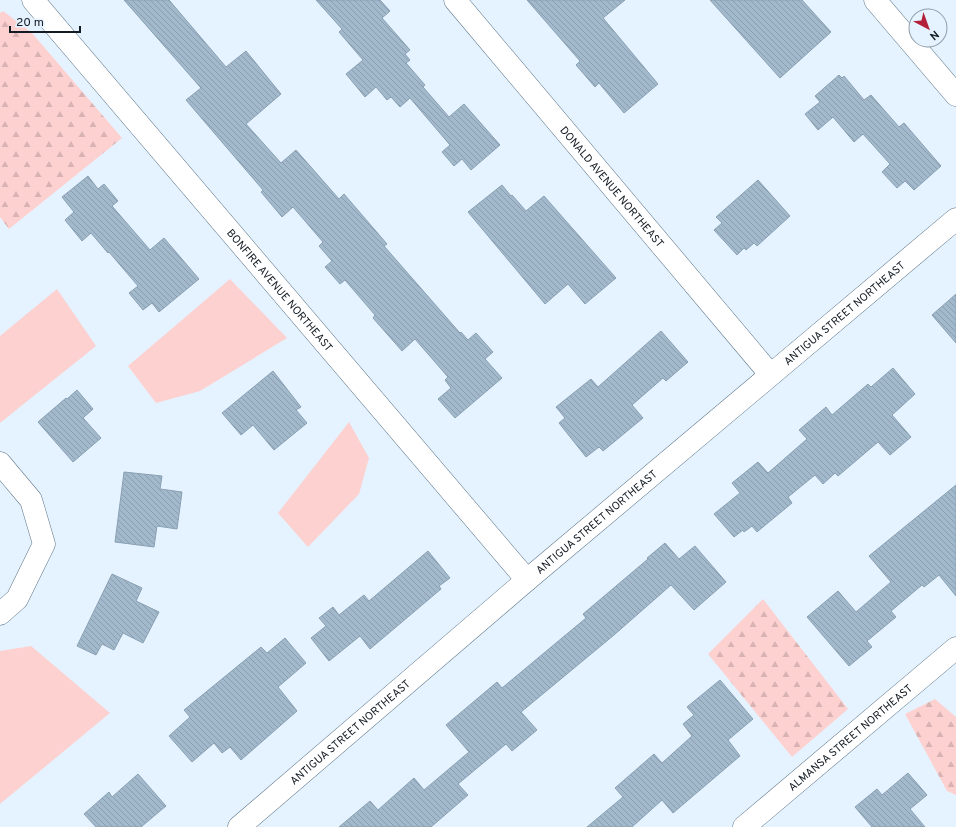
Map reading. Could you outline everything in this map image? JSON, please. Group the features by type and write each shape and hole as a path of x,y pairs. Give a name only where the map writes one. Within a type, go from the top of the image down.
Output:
{"street":[{"name":"BONFIRE AVENUE NORTHEAST","path":"33,0 527,580"},
{"name":"DONALD AVENUE NORTHEAST","path":"454,0 770,374"},
{"path":"875,0 956,95"},
{"name":"ANTIGUA STREET NORTHEAST","path":"239,827 527,580 956,219"},
{"path":"0,463 31,500 44,544 17,599 0,614"},
{"name":"ALMANSA STREET NORTHEAST","path":"744,827 956,648"}],"green space":[{"path":"3,11 32,33 122,138 9,229 0,217 0,13"},
{"path":"230,279 287,338 200,391 156,403 128,366"},
{"path":"57,289 96,346 0,423 0,336"},
{"path":"349,422 369,458 359,494 308,547 278,513"},
{"path":"763,599 848,709 792,757 708,654"},
{"path":"31,646 110,713 0,804 0,651"},
{"path":"935,699 956,717 956,795 947,791 905,714"}],"building":[{"path":"124,0 169,0 226,67 246,51 281,94 246,124 281,163 296,150 339,199 344,194 387,244 384,246 460,333 461,332 468,340 476,333 493,352 485,359 502,378 455,418 438,399 451,388 445,380 448,377 415,339 402,351 373,318 375,315 345,280 340,284 325,267 332,261 319,246 323,242 293,207 282,217 261,192 263,190 186,100 201,88"},
{"path":"316,0 380,0 390,11 382,18 410,50 405,54 410,60 406,63 425,85 423,87 449,117 464,104 500,145 471,170 462,159 454,166 442,152 450,145 410,98 400,107 391,97 387,100 376,87 365,97 346,74 363,60 339,32 342,29"},
{"path":"527,0 625,0 603,18 658,84 624,113 599,83 595,87 576,65 580,61"},
{"path":"710,0 802,0 831,32 780,78"},
{"path":"839,75 842,78 844,76 864,100 871,95 899,127 904,123 941,166 914,190 905,181 897,188 882,172 890,164 863,134 854,142 833,117 818,130 805,114 820,102 815,96"},
{"path":"88,176 98,189 104,184 118,201 112,206 150,250 164,238 199,279 159,312 152,303 143,310 129,293 138,286 109,252 108,253 91,233 82,241 65,220 74,212 62,197"},
{"path":"758,180 790,216 757,246 754,243 746,250 744,248 737,255 714,230 722,223 716,217"},
{"path":"502,185 526,211 544,196 616,278 585,304 568,284 545,304 468,212"},
{"path":"956,294 956,343 932,315"},
{"path":"661,331 688,362 666,381 663,378 632,405 643,418 603,451 599,447 586,457 559,423 565,418 556,407 591,379 598,387"},
{"path":"893,368 915,394 892,415 911,437 890,455 878,442 838,476 835,473 823,484 815,475 788,497 792,503 757,532 752,526 744,532 743,530 734,537 714,514 740,493 732,483 758,462 768,473 807,439 799,430 826,407 832,415 868,384 871,387"},
{"path":"273,371 301,407 296,410 307,423 274,450 253,425 241,435 222,413"},
{"path":"77,390 93,409 83,418 101,438 73,462 38,422"},
{"path":"124,472 162,476 160,489 182,492 177,529 157,526 154,547 115,542"},
{"path":"956,485 956,596 939,575 924,587 922,585 891,611 896,617 867,641 872,647 849,666 807,617 838,591 856,612 891,582 869,556"},
{"path":"665,543 679,559 695,546 726,582 694,610 671,585 614,635 521,712 537,730 512,751 506,744 458,784 468,795 431,827 339,827 370,801 378,810 414,778 424,790 469,752 446,725 497,682 502,688 586,618 583,614"},
{"path":"428,551 450,578 439,586 441,589 370,649 360,636 329,661 311,638 326,626 319,618 333,607 339,615 364,595 369,601"},
{"path":"112,574 142,588 136,601 159,612 143,643 123,633 114,650 102,644 96,655 77,646"},
{"path":"285,638 306,663 278,687 297,711 241,760 230,747 222,753 214,743 192,762 169,736 190,717 184,710 261,647 267,653"},
{"path":"720,680 753,719 728,740 740,756 673,813 662,800 632,827 587,827 623,797 615,788 654,754 662,763 692,736 683,724 694,715 687,707"},
{"path":"908,773 927,795 910,809 925,827 872,827 855,807 877,789 882,795"},
{"path":"138,774 166,806 141,827 96,827 84,814 109,792 112,797"}]}
